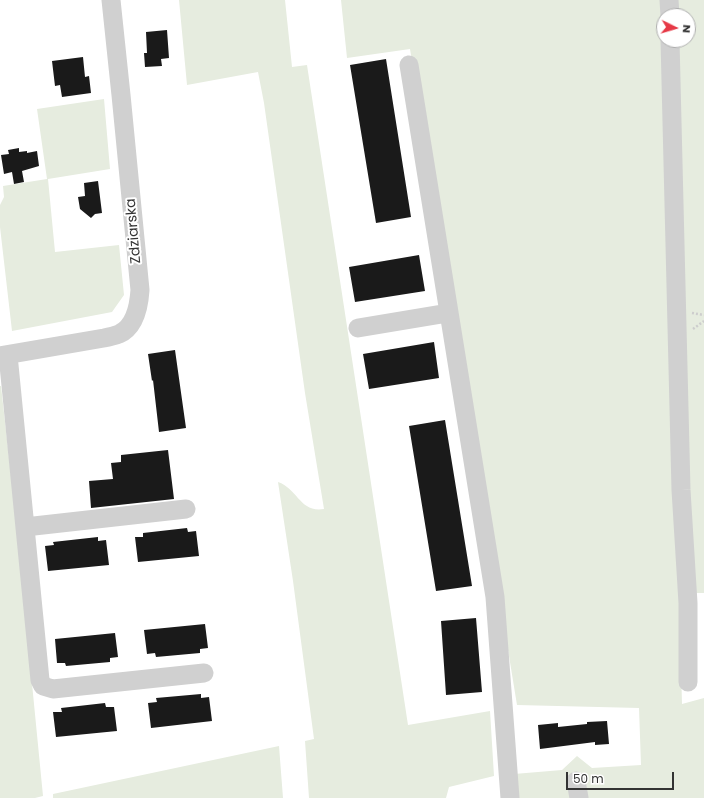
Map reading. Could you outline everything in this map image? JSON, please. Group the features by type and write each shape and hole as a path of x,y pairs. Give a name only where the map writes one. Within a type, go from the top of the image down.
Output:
{"street":[{"name":"Zdziarska","path":"4,356 104,338 120,333 130,324 138,308 140,290 122,95 110,0"},
{"path":"670,48 681,490 688,602 688,682"},
{"path":"408,65 496,603 510,798"},
{"path":"358,328 448,313"},
{"path":"4,356 25,527 40,680 43,686 53,689 204,673"},
{"path":"25,527 186,509"}],"shaded area":[{"path":"179,0 285,0 292,67 307,65 408,725 490,711 494,776 449,787 446,798 309,798 305,741 314,739 278,482 285,485 304,504 316,509 324,509 305,393 264,103 258,72 187,85"},
{"path":"341,0 665,0 665,8 656,8 656,48 664,48 682,704 704,698 704,798 516,798 514,774 562,770 577,756 592,768 641,765 639,708 517,705 410,49 347,58"},
{"path":"673,0 704,0 704,593 697,593 691,588 674,48 696,48 696,8 673,8"},
{"path":"104,99 110,169 48,179 55,252 119,245 124,295 112,312 12,331 0,227 0,205 4,197 3,186 47,179 37,109"},
{"path":"0,386 16,520 43,796 35,798 0,798"},
{"path":"279,746 283,798 53,798 53,794"}],"building":[{"path":"167,30 169,58 161,59 162,66 145,67 144,53 147,53 146,32"},
{"path":"83,57 85,77 89,76 91,93 62,97 60,85 55,86 52,61"},
{"path":"386,59 411,217 376,223 350,65"},
{"path":"19,148 19,152 27,151 27,153 37,151 39,166 22,171 24,182 14,184 12,172 4,174 1,155 9,154 8,150"},
{"path":"98,181 102,213 95,214 91,218 80,209 78,197 85,196 84,183"},
{"path":"419,255 425,291 355,302 349,267"},
{"path":"434,342 439,378 369,389 363,354"},
{"path":"175,350 186,428 159,432 153,380 152,381 148,354"},
{"path":"445,420 472,586 436,591 409,426"},
{"path":"168,450 174,499 91,508 89,481 113,479 111,463 121,462 121,455"},
{"path":"187,528 188,532 196,531 199,556 138,562 135,537 143,537 143,533"},
{"path":"98,537 98,541 106,540 109,565 48,571 45,546 54,545 53,542"},
{"path":"476,618 482,692 446,695 441,621"},
{"path":"205,624 208,648 200,649 200,653 156,657 155,653 147,654 144,630"},
{"path":"115,633 118,657 110,658 110,662 66,666 65,663 57,663 55,639"},
{"path":"201,694 201,698 209,697 212,721 151,728 148,703 157,702 156,698"},
{"path":"105,703 106,707 114,707 117,731 56,737 53,712 62,712 61,708"},
{"path":"607,721 609,744 595,745 595,742 540,749 538,725 558,723 558,727 587,724 587,722"}]}
